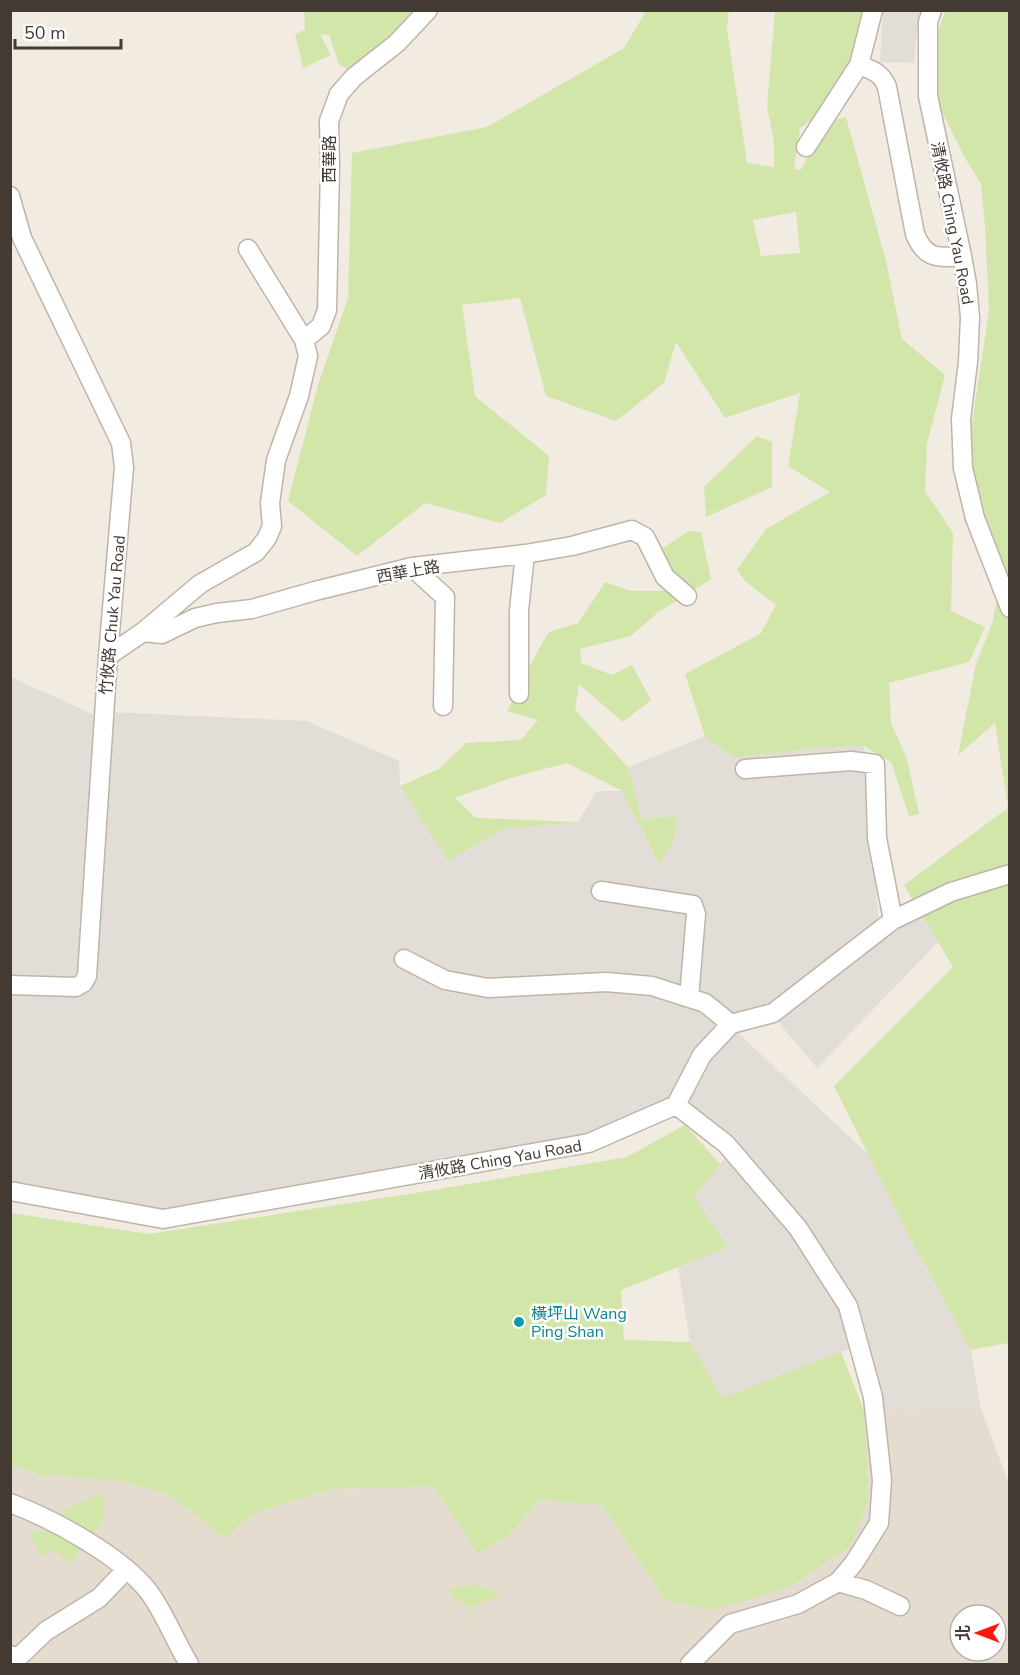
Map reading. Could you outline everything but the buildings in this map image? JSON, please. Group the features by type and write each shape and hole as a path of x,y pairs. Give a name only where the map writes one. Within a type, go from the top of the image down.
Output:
{"street":[{"name":"西華路","path":"304,340 321,326 327,310 329,121 339,94 354,77 397,43 428,10"},
{"path":"806,147 859,65 873,10"},
{"name":"清攸路 Ching Yau Road","path":"932,10 928,22 928,96 962,256 970,326 961,430 965,481 975,518 1010,608"},
{"path":"859,65 877,72 887,87 913,229 918,243 928,254 936,257 962,256"},
{"name":"竹攸路 Chuk Yau Road","path":"10,196 22,238 121,443 124,467 108,656 87,976 83,983 76,987 10,985"},
{"path":"143,632 200,584 256,552 272,526 270,503 276,460 299,396 308,356 304,340 248,249"},
{"name":"西華上路","path":"108,656 143,632 162,634 195,618 252,609 412,567 525,554 572,546 632,530 645,537 665,577 687,596"},
{"path":"519,694 519,610 525,554"},
{"path":"412,567 445,597 443,706"},
{"path":"746,769 851,761 875,764 877,838 893,920"},
{"path":"690,1665 730,1624 798,1604 838,1582 854,1563 879,1523 882,1480 873,1397 848,1306 798,1228 769,1194 726,1144 676,1105 702,1055 731,1024 773,1013 893,920 951,892 1010,874"},
{"path":"601,891 693,905 696,914 689,998"},
{"path":"404,959 445,980 488,988 606,982 652,986 705,1003 731,1024"},
{"name":"清攸路 Ching Yau Road","path":"10,1191 163,1219 589,1143 676,1105"},
{"path":"10,1503 58,1526 97,1549 135,1576 150,1594 189,1665"},
{"path":"10,1655 16,1657 21,1655 46,1631 99,1598 126,1569"},
{"path":"838,1582 866,1590 900,1606"}],"shaded area":[{"path":"883,11 924,11 917,32 914,63 880,62"},
{"path":"11,677 99,717 79,979 11,979"},
{"path":"110,712 307,721 399,761 400,786 448,861 503,829 578,822 597,791 622,791 658,863 676,816 642,819 628,767 705,736 734,758 806,749 864,746 879,925 770,1008 728,1020 672,1101 588,1138 163,1213 11,1186 11,990 77,992"},
{"path":"921,913 938,942 817,1068 775,1018 896,925"},
{"path":"734,1029 869,1155 906,1230 971,1350 980,1406 880,1410 853,1304 683,1104 706,1058"},
{"path":"728,1154 794,1232 843,1309 854,1347 722,1399 690,1342 678,1267 728,1247 694,1197"},
{"path":"980,1406 1009,1484 1009,1664 11,1664 11,1465 40,1475 116,1480 170,1495 225,1538 255,1513 330,1489 435,1486 506,1537 540,1500 602,1505 665,1600 869,1497 864,1410"}],"green space":[{"path":"729,10 727,30 747,163 774,167 774,143 767,107 775,11 869,11 854,64 818,115 800,128 794,169 800,170 829,122 846,117 886,261 902,339 945,375 927,444 925,491 953,533 951,611 985,627 969,662 889,683 891,723 907,759 919,814 909,816 891,762 864,746 806,749 734,758 705,736 685,674 760,634 776,605 745,581 737,570 766,529 830,492 788,466 800,393 725,418 676,342 664,383 616,421 546,396 520,298 462,305 475,396 549,456 546,495 500,523 425,503 357,556 288,501 318,385 348,298 352,153 487,127 624,48 646,11","holes":["796,212 800,253 761,256 753,220"]},
{"path":"304,11 407,11 428,21 416,37 364,80 339,64 329,35 320,34 331,55 303,68 295,34 305,30"},
{"path":"945,11 1009,11 1009,1349 1006,1343 971,1350 906,1230 834,1086 953,967 904,885 1008,808 995,723 958,755 976,664 992,624 1003,570 964,476 989,311 981,184 965,158 937,102 932,50"},
{"path":"757,436 772,442 772,487 706,517 704,487"},
{"path":"689,531 701,532 711,579 657,613 631,636 580,649 581,663 612,675 632,665 651,700 623,722 579,684 575,710 628,767 642,819 677,816 674,840 659,864 622,791 567,763 511,778 455,798 476,818 578,822 503,829 448,861 400,786 439,769 466,743 521,740 538,720 507,711 549,632 578,623 605,582 631,591 666,591 661,549"},
{"path":"685,1125 720,1164 694,1197 728,1247 621,1290 624,1340 690,1342 722,1398 841,1352 864,1410 869,1497 851,1545 788,1587 714,1610 665,1600 602,1505 540,1500 506,1537 478,1553 434,1486 330,1489 255,1513 225,1538 170,1495 116,1480 40,1475 11,1465 11,1213 149,1234 422,1192 627,1157"},
{"path":"103,1493 104,1520 70,1564 54,1550 39,1556 32,1532 46,1532 66,1508"},
{"path":"478,1585 502,1595 475,1605 468,1625 472,1607 454,1599 449,1588"}],"place":[{"name":"橫坪山 Wang Ping Shan","path":"519,1322"}]}
